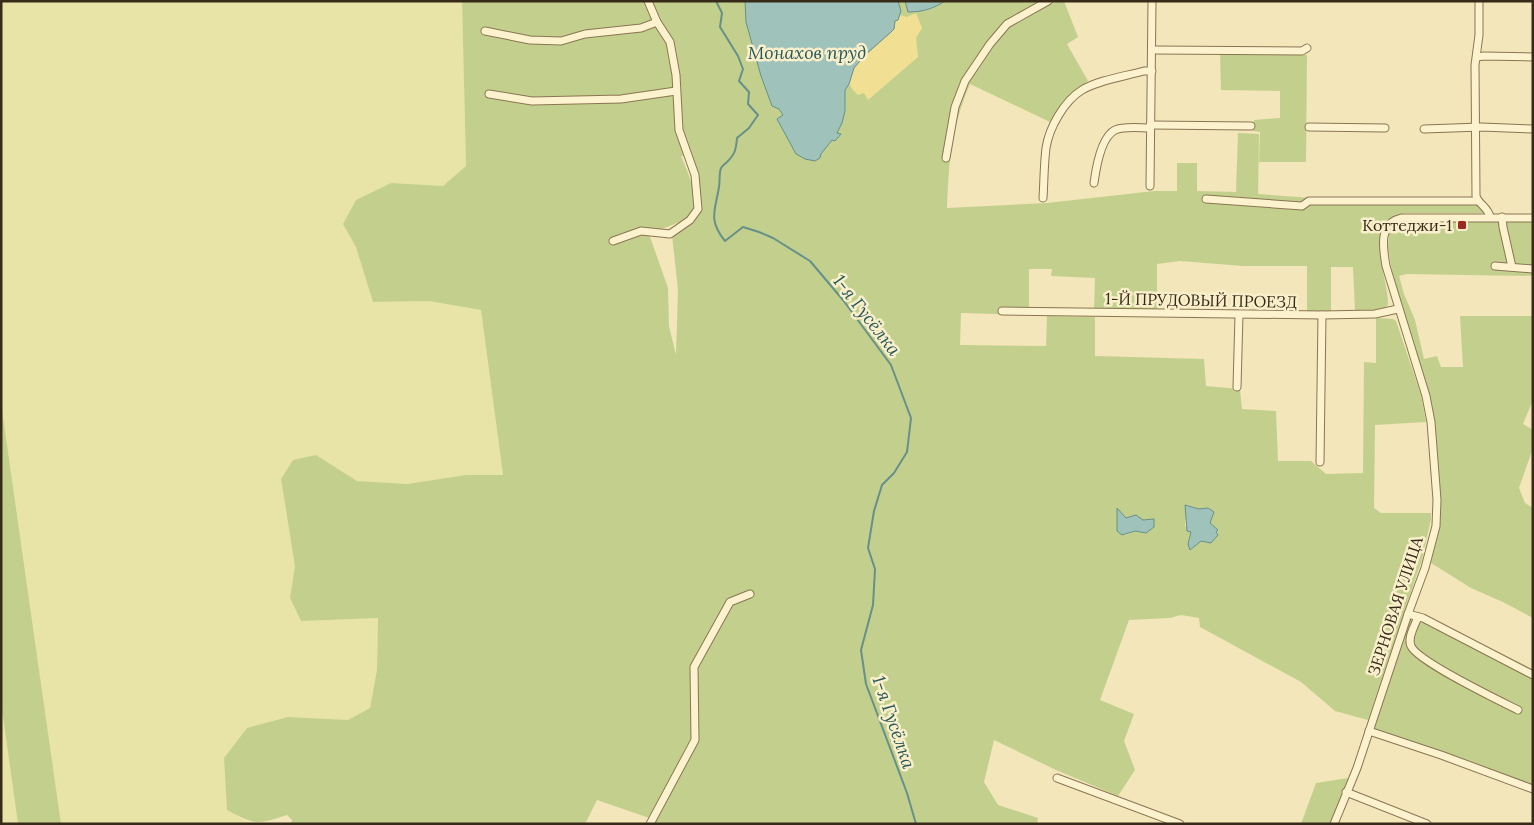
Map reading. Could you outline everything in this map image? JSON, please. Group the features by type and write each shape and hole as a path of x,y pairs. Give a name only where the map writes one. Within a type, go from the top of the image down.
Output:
{"street":[{"path":"613,241 641,231 670,234 690,220 698,209 695,175 680,130 676,75 670,42 657,22 648,1"},
{"path":"946,158 955,107 965,81 990,44 1007,24 1048,1"},
{"path":"1150,186 1152,1"},
{"path":"1479,1 1475,65 1476,196 1489,210 1490,217 1533,218"},
{"path":"485,31 530,40 561,41 585,34 641,28 657,22"},
{"path":"1152,50 1302,51 1307,48"},
{"path":"1477,57 1533,57"},
{"path":"1043,198 1046,146 1062,109 1081,91 1092,85 1144,71 1152,71"},
{"path":"489,94 532,100 621,99 676,91"},
{"path":"1094,183 1104,140 1116,129 1251,126"},
{"path":"1309,127 1385,128"},
{"path":"1424,128 1533,129"},
{"path":"1206,199 1302,206 1310,201 1478,200"},
{"name":"ЗЕРНОВАЯ УЛИЦА","path":"1334,824 1357,768 1425,568 1436,526 1437,500 1431,422 1426,396 1386,266 1383,247 1388,225 1395,220 1490,217"},
{"path":"1502,217 1512,267"},
{"path":"1495,266 1533,269"},
{"name":"1-Й ПРУДОВЫЙ ПРОЕЗД","path":"1002,311 1322,315 1375,314 1398,309"},
{"path":"1237,387 1239,315"},
{"path":"1320,462 1322,315"},
{"path":"650,824 695,740 694,667 730,602 750,594"},
{"path":"1408,614 1418,617 1533,675"},
{"path":"1418,617 1410,639 1412,649 1461,681 1518,710"},
{"path":"1369,731 1533,789"},
{"path":"1057,778 1180,824"},
{"path":"1346,792 1427,824"}],"shaded area":[{"path":"1,1 462,1 466,166 443,186 391,183 356,200 343,224 358,250 373,302 429,301 481,310 503,476 466,475 407,484 357,481 316,455 281,479 295,566 290,599 301,621 378,618 377,670 370,708 348,720 288,717 247,728 224,758 227,810 250,824 61,824 1,403"},
{"path":"1,702 18,824 1,824"}],"green space":[{"path":"462,1 905,1 908,12 930,9 945,1 1064,1 1078,37 1067,44 1088,81 1067,100 1050,122 970,84 952,145 947,208 1047,203 1154,191 1177,191 1177,163 1197,163 1197,191 1236,192 1238,133 1259,134 1258,194 1312,198 1472,198 1475,196 1483,213 1405,213 1391,218 1384,227 1380,238 1380,252 1388,305 1377,311 1355,312 1353,267 1331,267 1331,312 1307,312 1307,266 1243,266 1180,261 1157,264 1157,311 1094,310 1095,278 1051,276 1052,269 1029,269 1029,315 961,313 960,345 1046,346 1047,316 1095,317 1095,356 1204,359 1206,386 1240,389 1242,409 1276,411 1278,461 1311,461 1326,474 1363,473 1364,362 1376,363 1376,318 1393,319 1396,321 1421,395 1426,422 1375,425 1374,508 1381,513 1431,513 1431,519 1422,559 1368,720 1335,711 1301,682 1200,627 1199,618 1181,615 1170,618 1129,620 1100,700 1134,714 1124,741 1135,770 1118,796 1056,770 994,740 984,782 998,805 1038,818 1037,824 650,824 652,819 597,800 585,824 291,824 292,820 287,815 268,821 256,822 244,819 227,810 224,758 247,728 288,717 348,720 370,708 377,670 378,618 301,621 290,598 295,566 281,479 293,460 316,455 357,481 407,484 466,475 503,475 481,310 429,301 373,302 356,247 343,224 356,200 391,183 443,186 466,166","holes":["690,155 700,211 694,222 672,235 678,290 676,355 669,326 668,288 649,234 677,223 691,213 694,206 693,188 681,156","1187,505 1199,509 1208,508 1210,523 1215,537 1211,543 1201,541 1190,550 1189,540 1191,532 1185,526","1117,509 1126,518 1149,519 1154,527 1146,533 1134,531 1125,535 1117,531"]},
{"path":"1220,53 1307,55 1306,162 1259,162 1260,132 1253,131 1254,120 1280,118 1280,91 1221,90"},
{"path":"1533,222 1533,276 1407,274 1399,276 1415,320 1424,359 1437,356 1441,367 1463,367 1460,316 1533,316 1533,400 1523,424 1533,430 1533,448 1519,488 1525,503 1533,508 1533,618 1471,588 1431,563 1440,526 1441,500 1435,422 1428,392 1401,308 1388,247 1389,234 1397,223"},
{"path":"1,403 61,824 18,824 1,702"},
{"path":"1417,613 1533,669 1533,793 1374,728 1409,619"},
{"path":"1348,778 1331,824 1301,824 1316,783"}],"sand":[{"path":"916,13 922,28 916,38 918,57 868,100 864,93 858,95 849,84 858,62 894,29 895,21 898,20 900,15 907,17"}],"water":[{"name":"Монахов пруд","path":"745,1 898,1 901,11 898,20 895,21 894,29 865,55 854,68 845,90 845,111 837,133 841,134 835,141 832,140 820,158 815,161 805,159 796,154 777,119 783,115 779,109 772,106 761,76 746,22"},
{"path":"905,1 945,1 927,10 908,12"},
{"path":"1185,505 1199,509 1208,508 1214,512 1210,523 1218,530 1216,532 1218,535 1211,543 1201,541 1190,550 1188,544 1191,532 1187,531"},
{"path":"1117,508 1126,518 1136,515 1143,520 1154,519 1154,527 1146,533 1135,531 1122,535 1117,531"}],"waterway":[{"name":"1-я Гусёлка","path":"716,1 722,13 720,27 738,56 743,69 739,81 749,92 748,104 758,115 749,128 737,138 736,149 721,168 714,215 716,227 725,241 743,227 773,238 810,261 843,300 891,365 911,418 907,452 894,473 882,485 874,511 868,548 875,569 873,605 861,650 866,684 907,793 916,824"}],"place":[{"name":"Коттеджи-1","path":"1462,225"}]}
